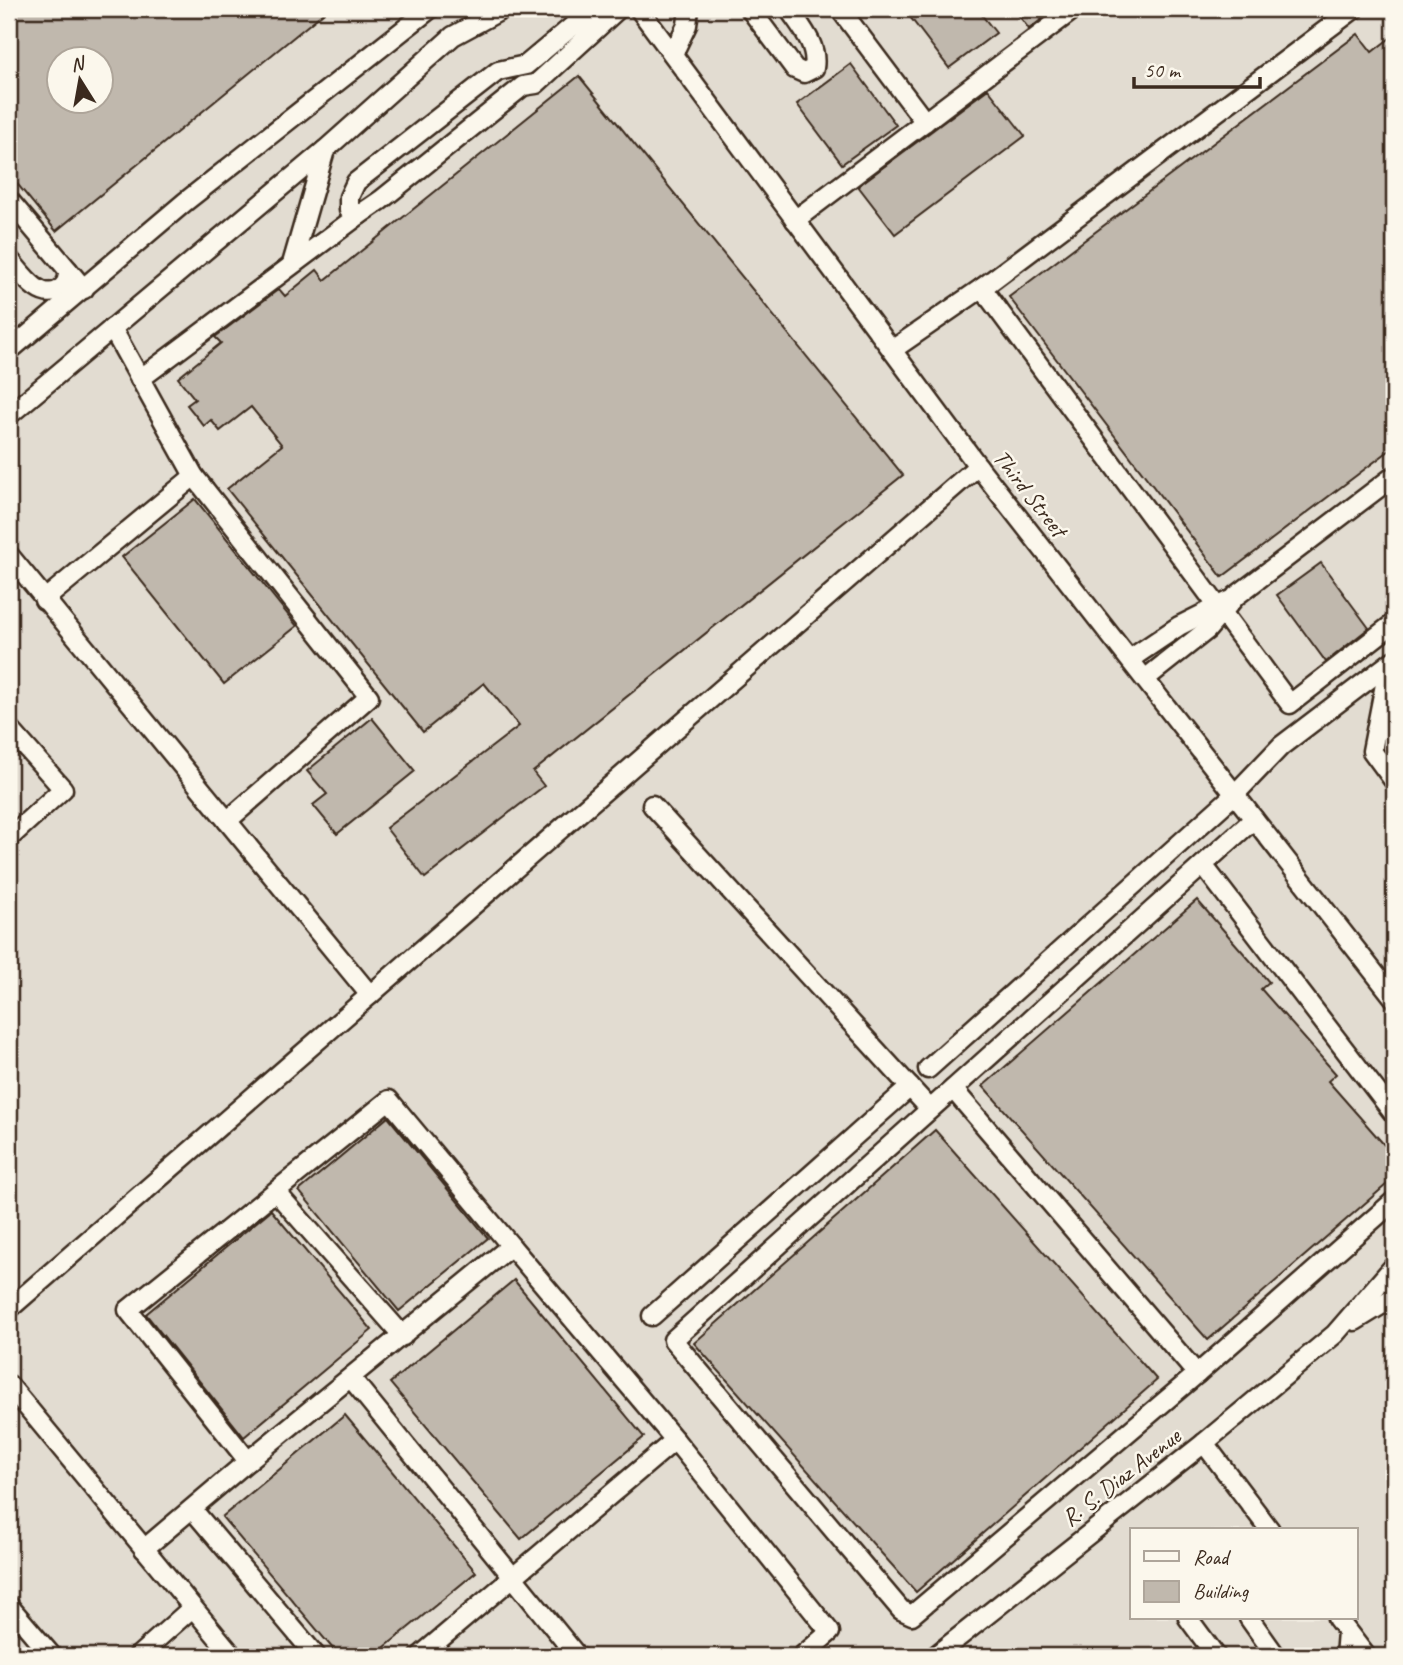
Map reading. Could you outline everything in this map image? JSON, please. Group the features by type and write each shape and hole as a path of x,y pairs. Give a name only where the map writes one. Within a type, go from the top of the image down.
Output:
{"street":[{"path":"9,351 185,202 430,9"},
{"path":"9,415 325,150 453,36 503,9"},
{"path":"359,215 349,209 349,197 356,182 498,71 526,65 593,9"},
{"path":"140,379 381,200 523,86 536,84 618,9"},
{"name":"Third Street","path":"639,9 978,466 1394,998"},
{"path":"673,54 687,25 689,9"},
{"path":"750,9 795,69 804,73 814,68 816,58 812,43 789,9"},
{"path":"840,9 925,122"},
{"path":"795,220 1074,9"},
{"path":"892,350 982,288 1354,9"},
{"path":"292,264 325,150"},
{"path":"9,200 84,289"},
{"path":"9,259 33,286 46,292 61,289 69,277 68,270"},
{"path":"982,288 1225,605 1290,704 1394,623"},
{"path":"112,328 194,476 369,697 227,821"},
{"path":"9,1308 978,466"},
{"path":"44,600 194,476"},
{"path":"1130,659 1179,626 1225,605 1394,476"},
{"path":"9,555 370,995"},
{"path":"1145,679 1207,630 1225,605"},
{"path":"1392,662 1371,751 1394,781"},
{"path":"928,1069 1235,794 1281,746 1392,662"},
{"path":"9,728 63,789 9,838"},
{"path":"652,805 930,1109"},
{"path":"1254,819 673,1340 901,1610 912,1615 1197,1374 1394,1200"},
{"path":"1203,865 1394,1114"},
{"path":"652,1317 910,1087"},
{"path":"953,1089 1197,1374"},
{"path":"248,1461 128,1310 388,1100 675,1440 830,1632 802,1656"},
{"path":"276,1192 402,1336"},
{"path":"144,1549 511,1246"},
{"name":"R. S. Diaz Avenue","path":"1335,1334 1394,1266"},
{"name":"R. S. Diaz Avenue","path":"935,1656 1204,1443 1335,1334 1394,1297"},
{"path":"351,1378 577,1656"},
{"path":"9,1385 233,1656"},
{"path":"420,1656 675,1440"},
{"path":"1204,1443 1268,1528"},
{"path":"192,1509 316,1656"},
{"path":"9,1606 52,1656"},
{"path":"138,1656 192,1608"},
{"path":"1189,1620 1216,1656"},
{"path":"1250,1620 1276,1656"},
{"path":"1342,1625 1345,1656"},
{"path":"1342,1625 1366,1656"}],"shaded area":[{"path":"9,9 1394,9 1394,1656 9,1656"}],"building":[{"path":"9,9 328,9 56,231 9,174"},
{"path":"904,9 977,9 996,33 949,68"},
{"path":"1014,9 1055,9 1029,29"},
{"path":"1358,34 1372,52 1394,35 1394,447 1222,577 1009,297"},
{"path":"851,64 896,125 842,164 797,104"},
{"path":"579,76 903,475 533,772 544,786 425,878 386,828 519,726 484,683 423,732 227,489 282,445 251,407 220,431 211,420 204,426 187,405 195,399 178,378 221,343 215,337 279,289 285,296 317,270 325,280"},
{"path":"988,89 1025,136 895,234 858,186"},
{"path":"195,499 297,626 224,684 122,557"},
{"path":"1321,563 1369,628 1326,662 1277,595"},
{"path":"372,718 415,771 337,834 313,805 327,794 307,771"},
{"path":"1197,900 1269,982 1261,989 1336,1074 1328,1081 1394,1156 1394,1178 1208,1340 983,1086"},
{"path":"388,1117 488,1238 399,1311 299,1191"},
{"path":"935,1130 1157,1380 916,1592 694,1343"},
{"path":"271,1210 372,1330 244,1437 146,1314"},
{"path":"514,1280 644,1437 521,1539 390,1383"},
{"path":"345,1415 476,1572 374,1656 339,1656 222,1517"}]}
